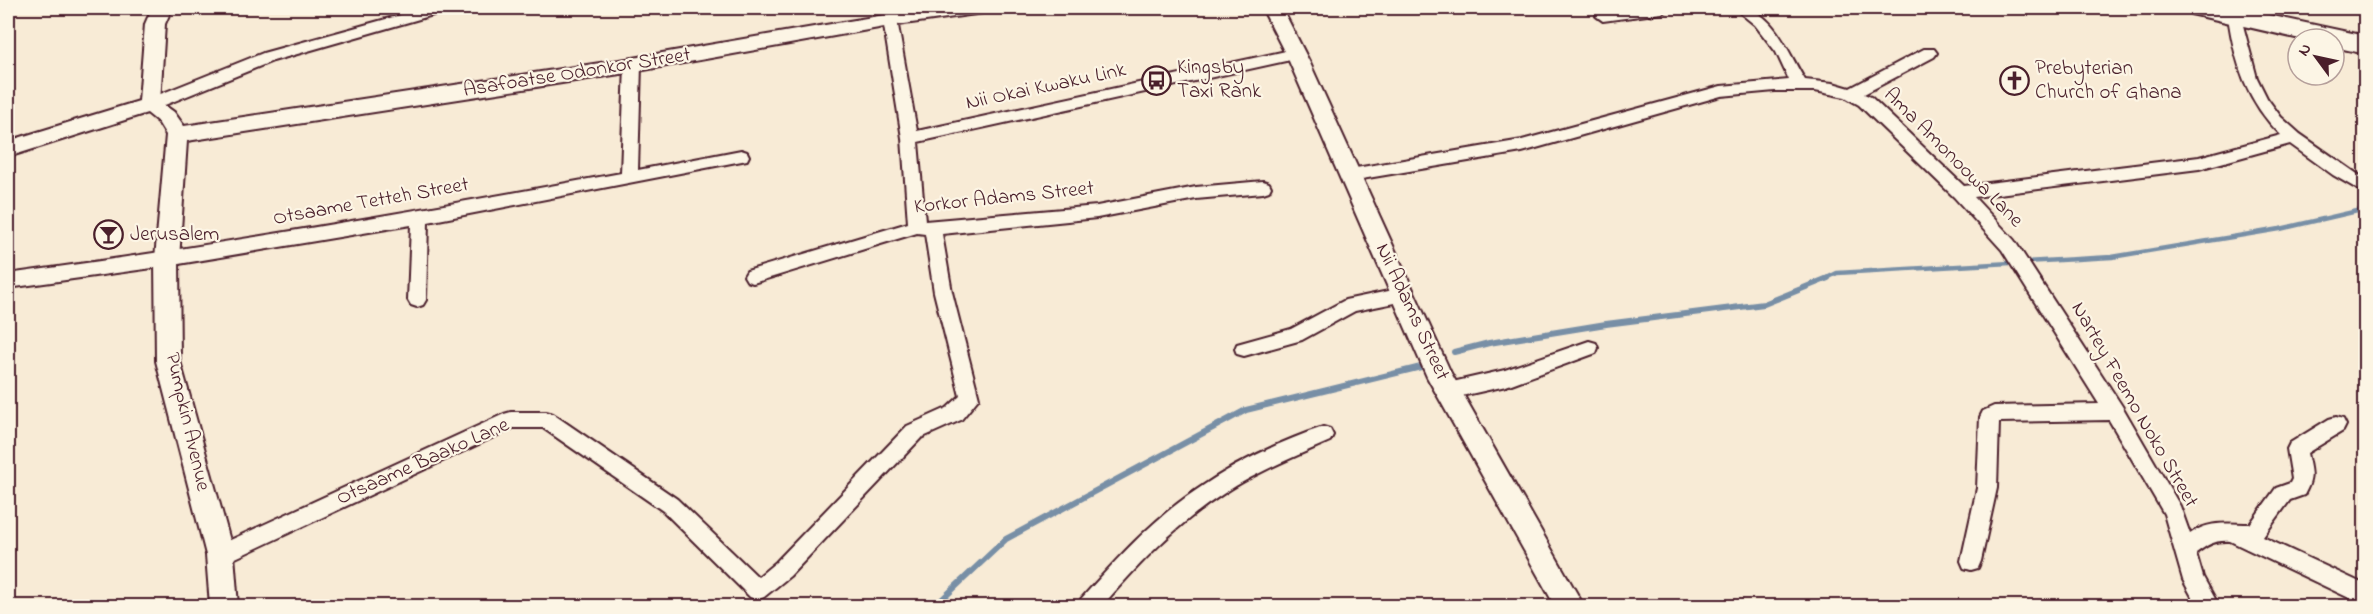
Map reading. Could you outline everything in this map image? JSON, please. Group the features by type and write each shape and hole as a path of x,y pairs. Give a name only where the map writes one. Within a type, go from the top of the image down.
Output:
{"highway":[{"path":"2200,8 2234,12 2366,45"},
{"path":"2267,8 2366,28"}],"street":[{"path":"149,105 155,24 162,8"},
{"path":"8,149 149,105 268,57 442,8"},
{"name":"Asafoatse Odonkor Street","path":"177,135 633,65 889,14 976,8"},
{"name":"Nii Adams Street","path":"1272,8 1448,391 1570,606"},
{"path":"1603,16 1662,8"},
{"path":"1741,8 1760,22 1783,51 1800,85"},
{"path":"2234,12 2241,59 2252,88 2267,113 2291,138 2366,188"},
{"path":"889,14 925,227"},
{"path":"1853,93 1929,52"},
{"name":"Nii Okai Kwaku Link","path":"910,138 1295,54"},
{"path":"628,178 633,65"},
{"name":"Ama Amonoowa Lane","path":"1350,175 1522,146 1721,91 1749,87 1800,85 1853,93 1865,101 1960,193 2008,245 2042,295"},
{"path":"149,105 173,123 177,135"},
{"name":"Pumpkin Avenue","path":"177,135 167,259 168,361 219,555 224,606"},
{"path":"1960,193 2199,163 2291,138"},
{"name":"Otsaame Tetteh Street","path":"8,280 167,259 420,217 741,156"},
{"name":"Korkor Adams Street","path":"753,276 925,227 1097,212 1196,193 1263,188"},
{"path":"417,300 420,217"},
{"name":"Otsaame Baako Lane","path":"219,555 511,420 546,420 670,505 758,590 783,569 914,432 954,414 970,398 925,227"},
{"path":"1244,349 1296,335 1351,305 1403,295"},
{"name":"Nartey Feemo Noko Street","path":"2042,295 2071,346 2115,412 2173,512 2193,579 2208,606"},
{"path":"1448,391 1506,378 1589,348"},
{"path":"1971,561 1988,488 1990,417 1994,414 2115,412"},
{"path":"2184,550 2206,534 2250,533 2257,530 2283,494 2297,489 2302,480 2297,449 2336,425"},
{"path":"1089,606 1122,569 1187,508 1247,470 1323,435"},
{"path":"2231,532 2366,596"}],"waterway":[{"path":"1825,279 1837,273 2112,257 2280,229 2366,209"},
{"path":"1454,352 1489,343 1606,324 1764,304 1828,278"},
{"path":"935,606 1006,539 1246,410 1421,367"}],"place":[{"name":"Kingsby Taxi Rank","path":"1156,80"},
{"name":"Prebyterian Church of Ghana","path":"2014,81"},
{"name":"Jerusalem","path":"109,235"}]}
